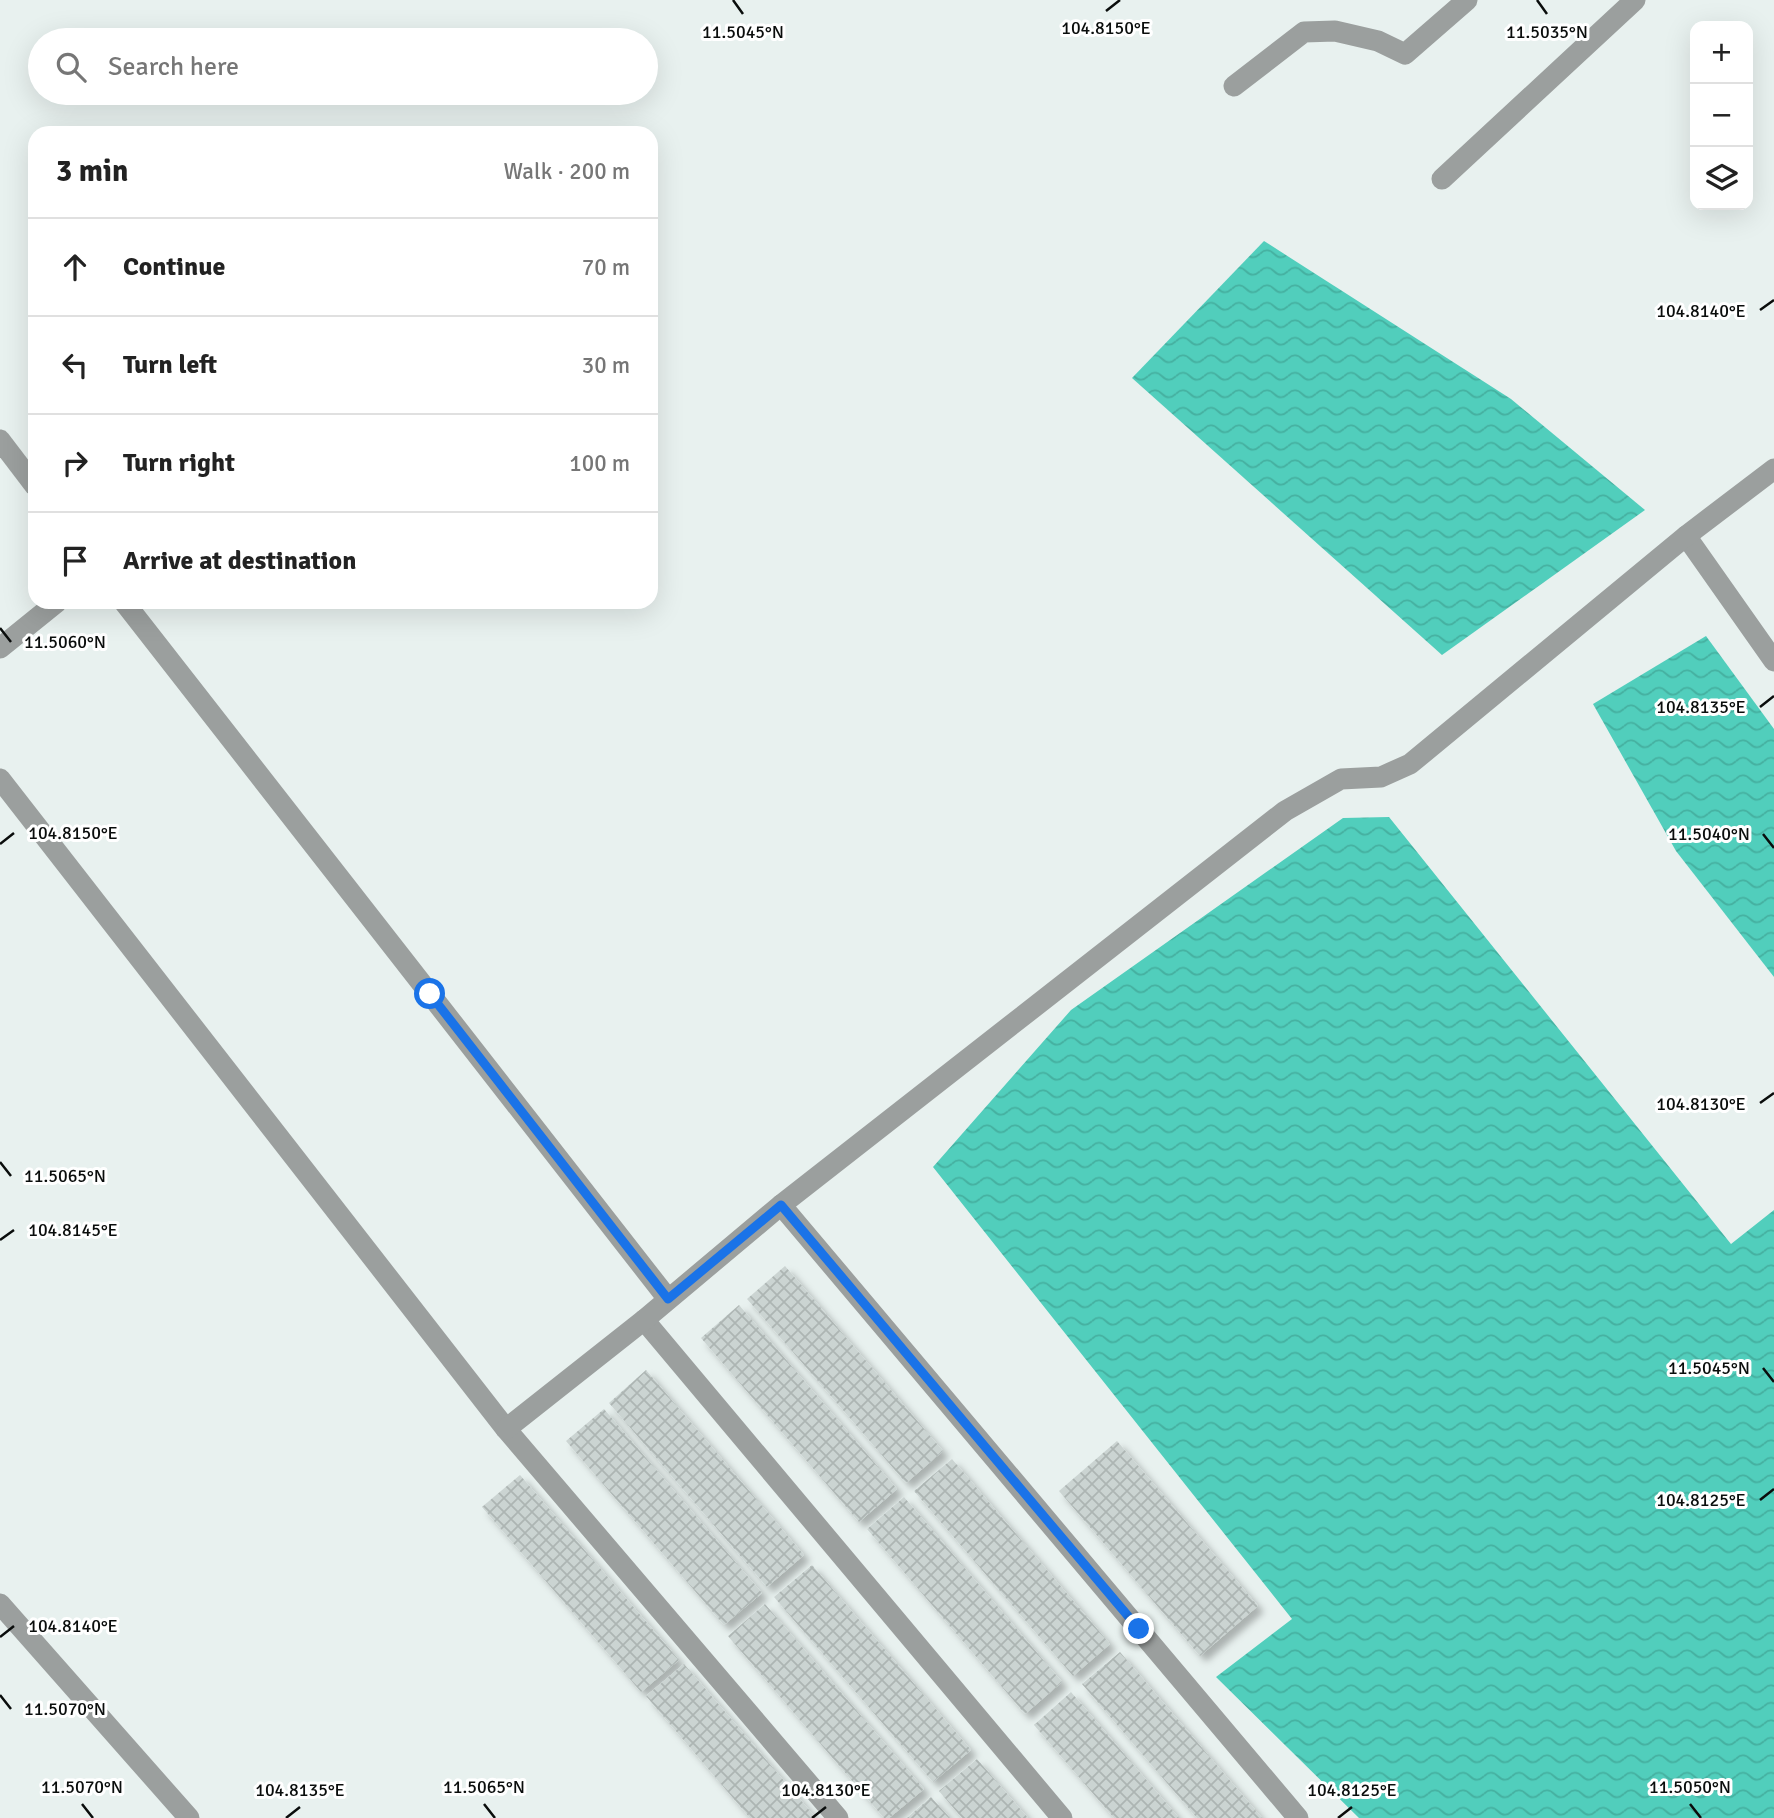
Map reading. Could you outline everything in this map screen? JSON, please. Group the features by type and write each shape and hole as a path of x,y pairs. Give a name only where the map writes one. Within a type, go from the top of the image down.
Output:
{"street":[{"path":"1234,86 1304,33 1335,31 1378,41 1405,54 1467,0"},
{"path":"1442,179 1635,0"},
{"path":"0,440 28,477"},
{"path":"506,1429 644,1320 781,1205 1285,811 1340,779 1381,778 1410,764 1686,536 1774,470"},
{"path":"1686,536 1774,661"},
{"path":"0,648 48,609"},
{"path":"129,609 668,1299"},
{"path":"0,779 506,1429 838,1818"},
{"path":"781,1205 1297,1818"},
{"path":"644,1320 1062,1818"},
{"path":"0,1604 189,1818"}],"water":[{"path":"1264,241 1511,399 1645,510 1442,655 1132,378"},
{"path":"1706,636 1774,729 1774,977 1676,851 1593,704"},
{"path":"1389,817 1731,1244 1774,1210 1774,1818 1359,1818 1216,1677 1292,1619 933,1167 1071,1010 1343,818"}],"building":[{"path":"785,1266 943,1451 906,1483 747,1299"},
{"path":"739,1305 897,1489 859,1522 701,1338"},
{"path":"646,1370 804,1555 767,1587 609,1403"},
{"path":"604,1409 762,1593 724,1625 566,1441"},
{"path":"1117,1441 1258,1606 1200,1656 1059,1491"},
{"path":"952,1459 1110,1644 1073,1676 914,1491"},
{"path":"520,1475 679,1660 641,1692 482,1507"},
{"path":"904,1497 1062,1682 1025,1714 867,1529"},
{"path":"812,1565 971,1750 933,1782 774,1597"},
{"path":"765,1604 924,1789 889,1818 884,1818 728,1636"},
{"path":"1120,1652 1262,1818 1197,1818 1082,1684"},
{"path":"684,1664 816,1818 750,1818 646,1696"},
{"path":"1071,1692 1179,1818 1114,1818 1034,1725"},
{"path":"977,1759 1028,1818 962,1818 939,1791"},
{"path":"931,1797 950,1818 907,1818"}],"route":[{"path":"430,994 668,1299 781,1205 1139,1629"}]}
